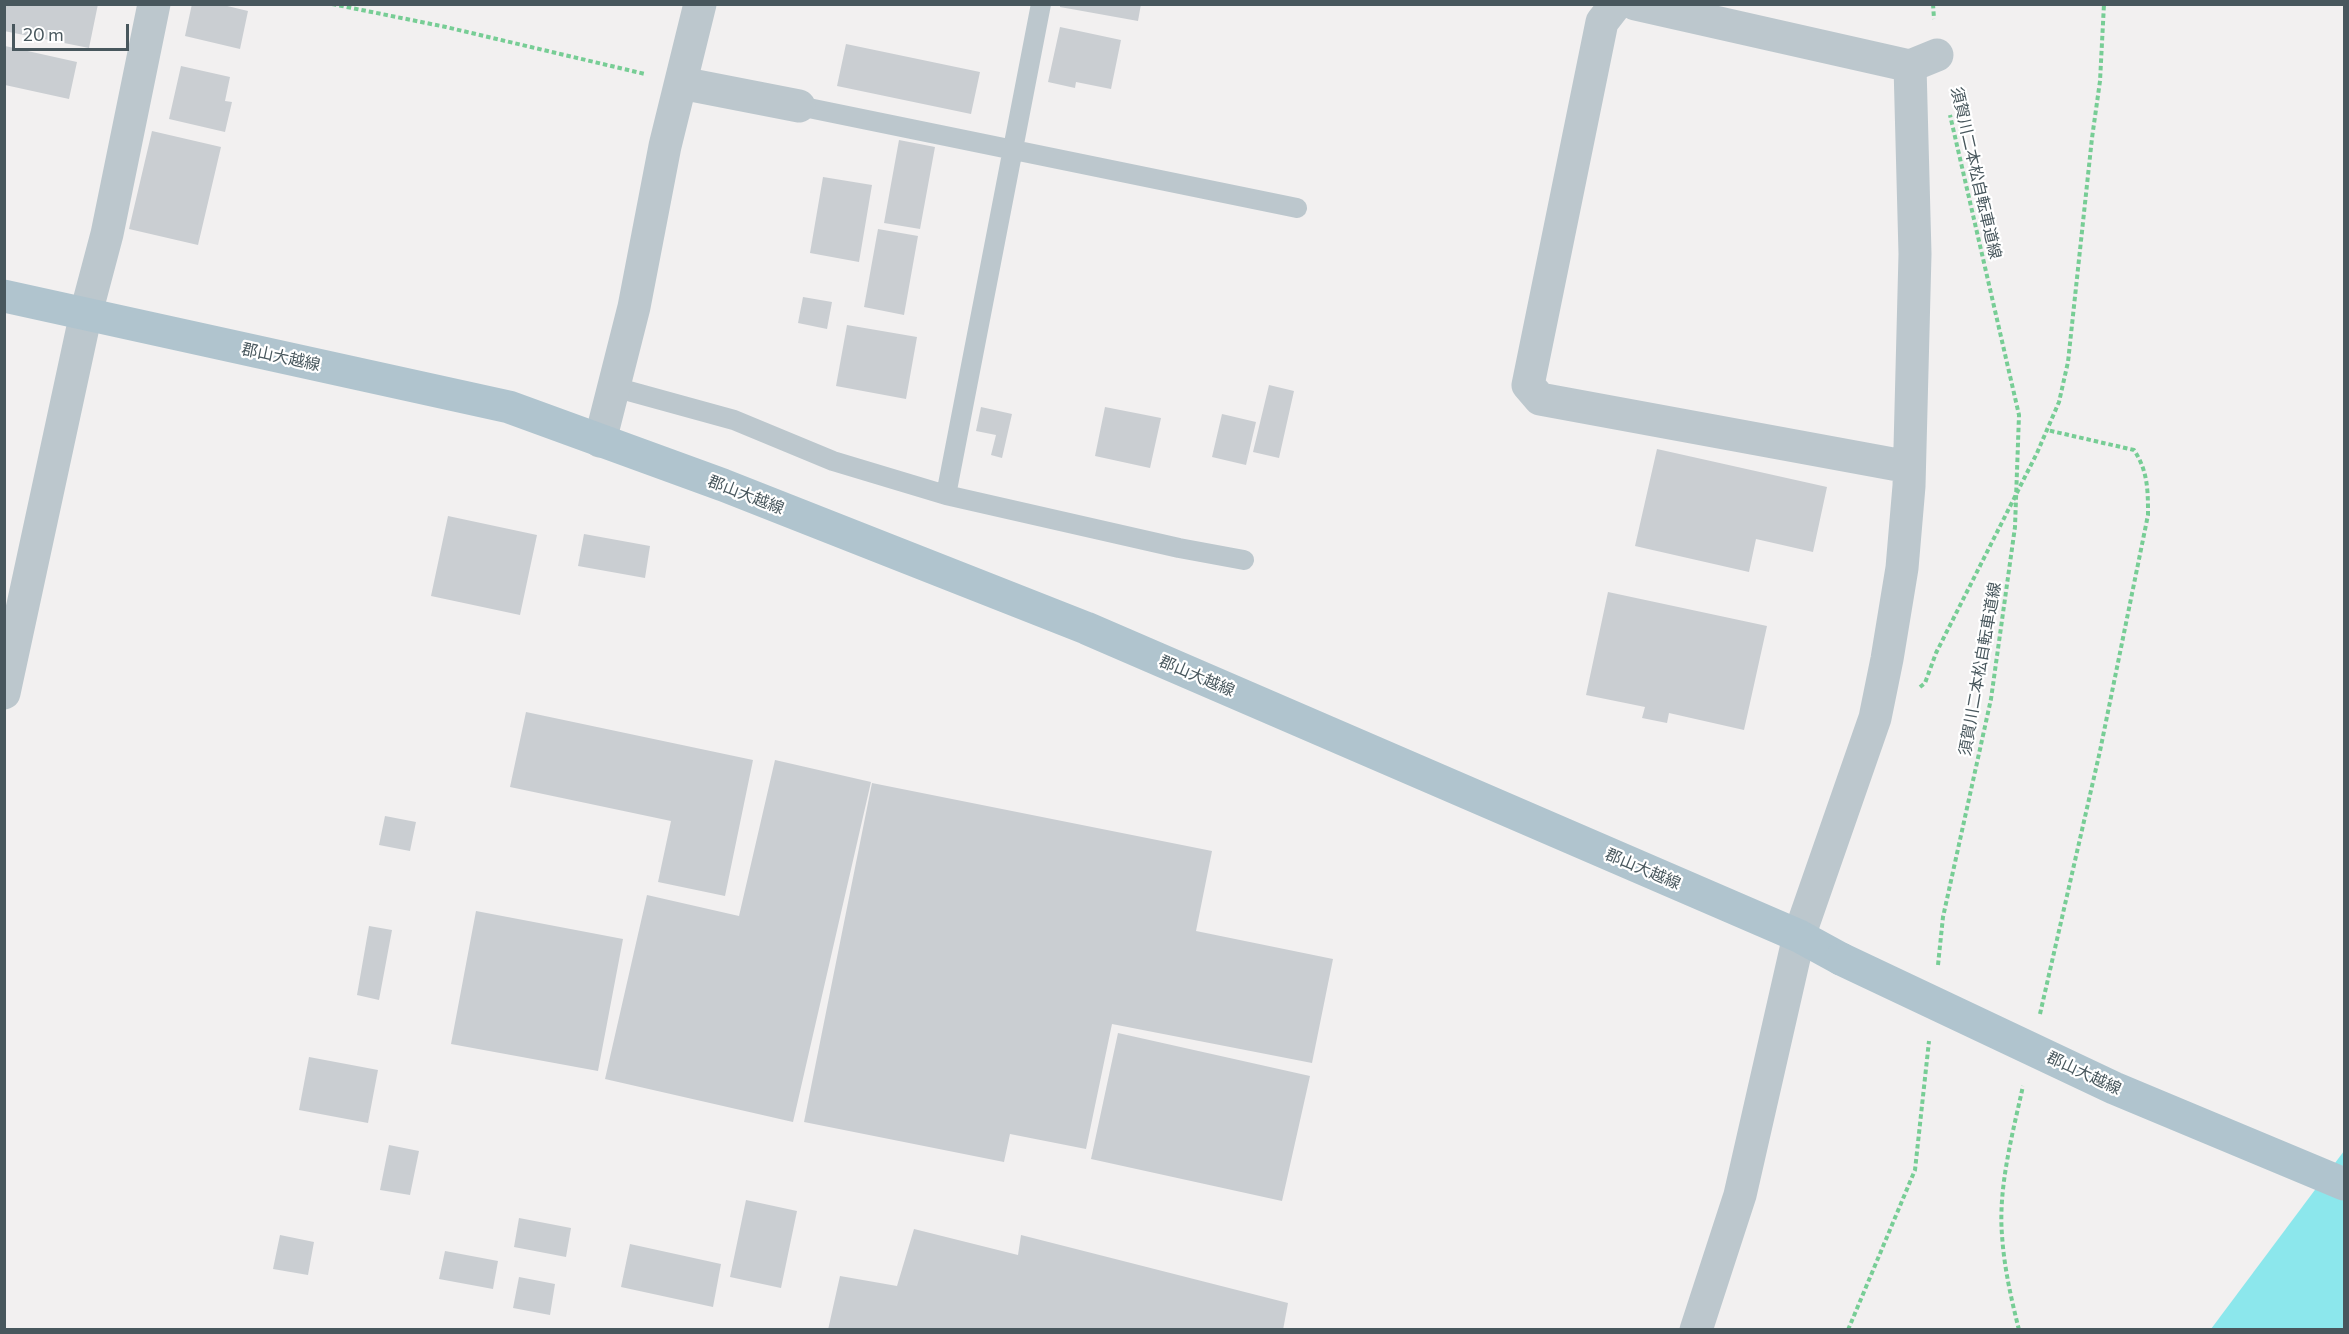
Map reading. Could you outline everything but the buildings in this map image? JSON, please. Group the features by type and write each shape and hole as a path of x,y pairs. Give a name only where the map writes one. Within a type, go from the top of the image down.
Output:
{"main road":[{"name":"郡山大越線","path":"4,296 510,407 723,485 1086,628 1799,936 1841,959 2114,1088 2344,1184"}],"street":[{"path":"4,693 9,654 86,313 107,234 154,4"},
{"path":"600,441 634,307 665,146 700,4"},
{"path":"1616,4 1602,22 1528,385 1540,399 1909,467"},
{"path":"1635,4 1924,61 1915,254 1909,467 1902,568 1875,718 1799,936 1740,1195 1696,1329"},
{"path":"681,83 799,106"}],"lane":[{"path":"946,495 1041,4"},
{"path":"799,106 1297,208"},
{"path":"614,387 734,420 833,460 946,495 1179,548 1245,560"}],"path":[{"path":"332,4 446,27 681,83"},
{"path":"1924,61 1933,4"},
{"path":"1875,718 1925,683 1936,652 2059,402 2068,363 2091,138 2100,81 2104,4"},
{"name":"須賀川二本松自転車道線","path":"1937,975 1943,917 1991,699 2015,527 2019,415 1950,113"},
{"path":"2039,1017 2100,751 2148,515 2148,484 2143,464 2134,450 2047,430"},
{"path":"1848,1329 1916,1170 1930,1032"},
{"path":"2019,1329 2008,1287 2002,1233 2006,1161 2026,1075"}],"water":[{"path":"2344,1151 2344,1329 2211,1329"}]}
